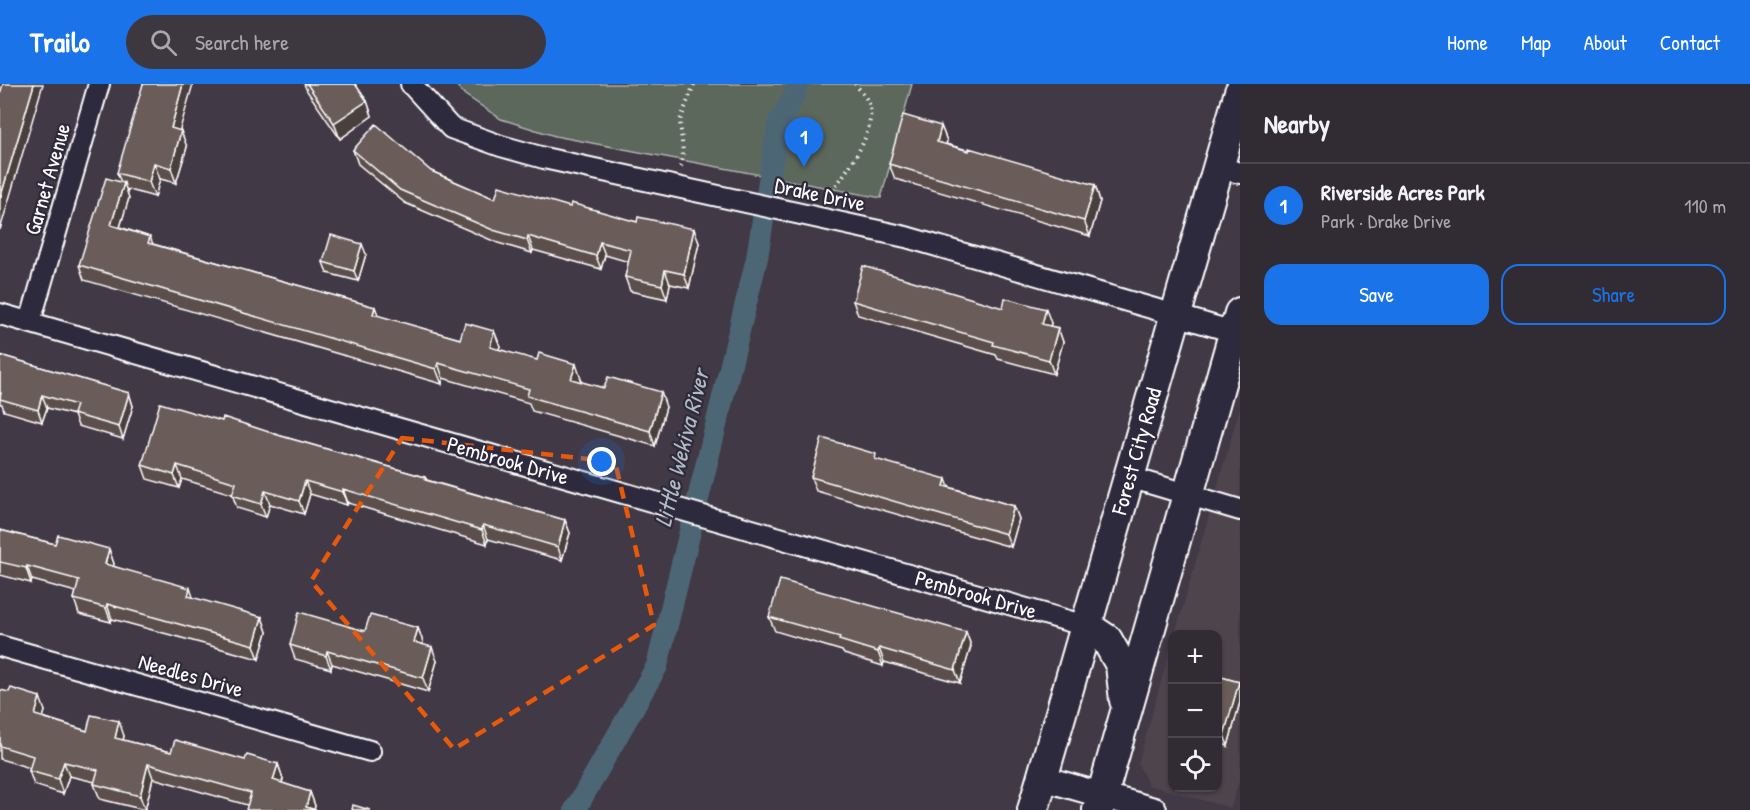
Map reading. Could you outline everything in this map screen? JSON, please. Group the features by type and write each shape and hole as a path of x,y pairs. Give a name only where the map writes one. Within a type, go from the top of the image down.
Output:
{"main road":[{"name":"Forest City Road","path":"1033,810 1175,315 1229,170 1240,92"},
{"path":"1100,802 1237,322"},
{"path":"1086,626 1107,640 1121,665 1126,712"}],"street":[{"name":"Garnet Avenue","path":"30,322 99,84"},
{"name":"Drake Drive","path":"411,84 451,128 501,146 544,158 906,237 1175,315 1237,322"},
{"name":"Pembrook Drive","path":"0,314 1086,626"},
{"path":"1129,477 1240,510"},
{"name":"Needles Drive","path":"0,645 370,751"},
{"path":"1042,778 1100,802 1154,810"}],"path":[{"path":"679,188 683,152 680,121 694,84"},
{"path":"824,219 830,194 856,157 869,123 870,105 855,84"}],"highlighted area":[{"path":"402,438 615,462 654,625 454,749 311,581"}],"shaded area":[{"path":"1240,407 1240,778 1231,808 1173,792 1222,792 1222,630 1176,630"},
{"path":"1168,656 1168,791 1148,785 1138,764"}],"green space":[{"path":"455,84 912,84 881,198 555,136 501,119 465,95"}],"building":[{"path":"3,84 34,84 0,199 0,94"},
{"path":"143,84 183,84 171,128 181,131 171,168 154,163 149,182 117,173"},
{"path":"307,84 355,84 367,101 334,123"},
{"path":"903,115 941,126 937,142 969,151 969,148 1095,185 1084,221 889,164"},
{"path":"376,124 431,171 495,199 499,186 570,207 571,203 637,222 638,217 694,229 684,274 665,270 662,285 625,277 631,250 600,242 596,256 528,236 527,240 493,230 400,190 353,150"},
{"path":"106,178 124,183 111,225 150,237 148,243 375,307 373,314 460,339 465,323 494,331 490,347 537,360 539,353 576,364 571,379 604,388 608,377 661,392 650,431 527,396 529,389 438,363 436,369 79,265"},
{"path":"331,235 362,244 354,271 323,262"},
{"path":"863,266 1003,308 1005,298 1046,309 1042,324 1058,328 1049,360 853,301"},
{"path":"0,355 129,393 119,427 73,414 76,405 42,395 38,410 0,399"},
{"path":"160,403 222,421 223,417 425,477 425,480 565,520 558,547 483,525 482,530 343,489 343,492 305,481 299,501 265,491 261,504 232,495 236,483 177,465 174,475 142,465"},
{"path":"822,438 876,454 875,459 946,479 944,486 1014,506 1006,534 811,477"},
{"path":"0,530 55,544 58,535 109,549 105,564 190,588 188,596 262,617 254,645 107,604 106,608 74,599 79,580 27,566 26,568 0,562"},
{"path":"780,580 966,632 955,670 879,648 878,652 839,640 840,637 769,617"},
{"path":"299,612 365,631 370,615 418,628 414,642 432,647 423,678 327,651 326,656 290,645"},
{"path":"1222,677 1239,682 1224,735 1222,734"},
{"path":"11,688 40,697 35,715 87,731 91,715 119,721 115,738 171,752 175,740 245,760 247,755 278,764 273,780 310,792 306,807 316,810 246,810 251,793 148,764 140,796 94,784 98,770 64,762 58,779 29,771 33,756 0,746 0,690 9,692"},
{"path":"353,805 370,810 352,810"}],"waterway":[{"name":"Little Wekiva River","path":"575,810 657,666 757,258 778,124 795,95 797,84"}],"place":[{"name":"Riverside Acres Park","path":"804,167"}]}
